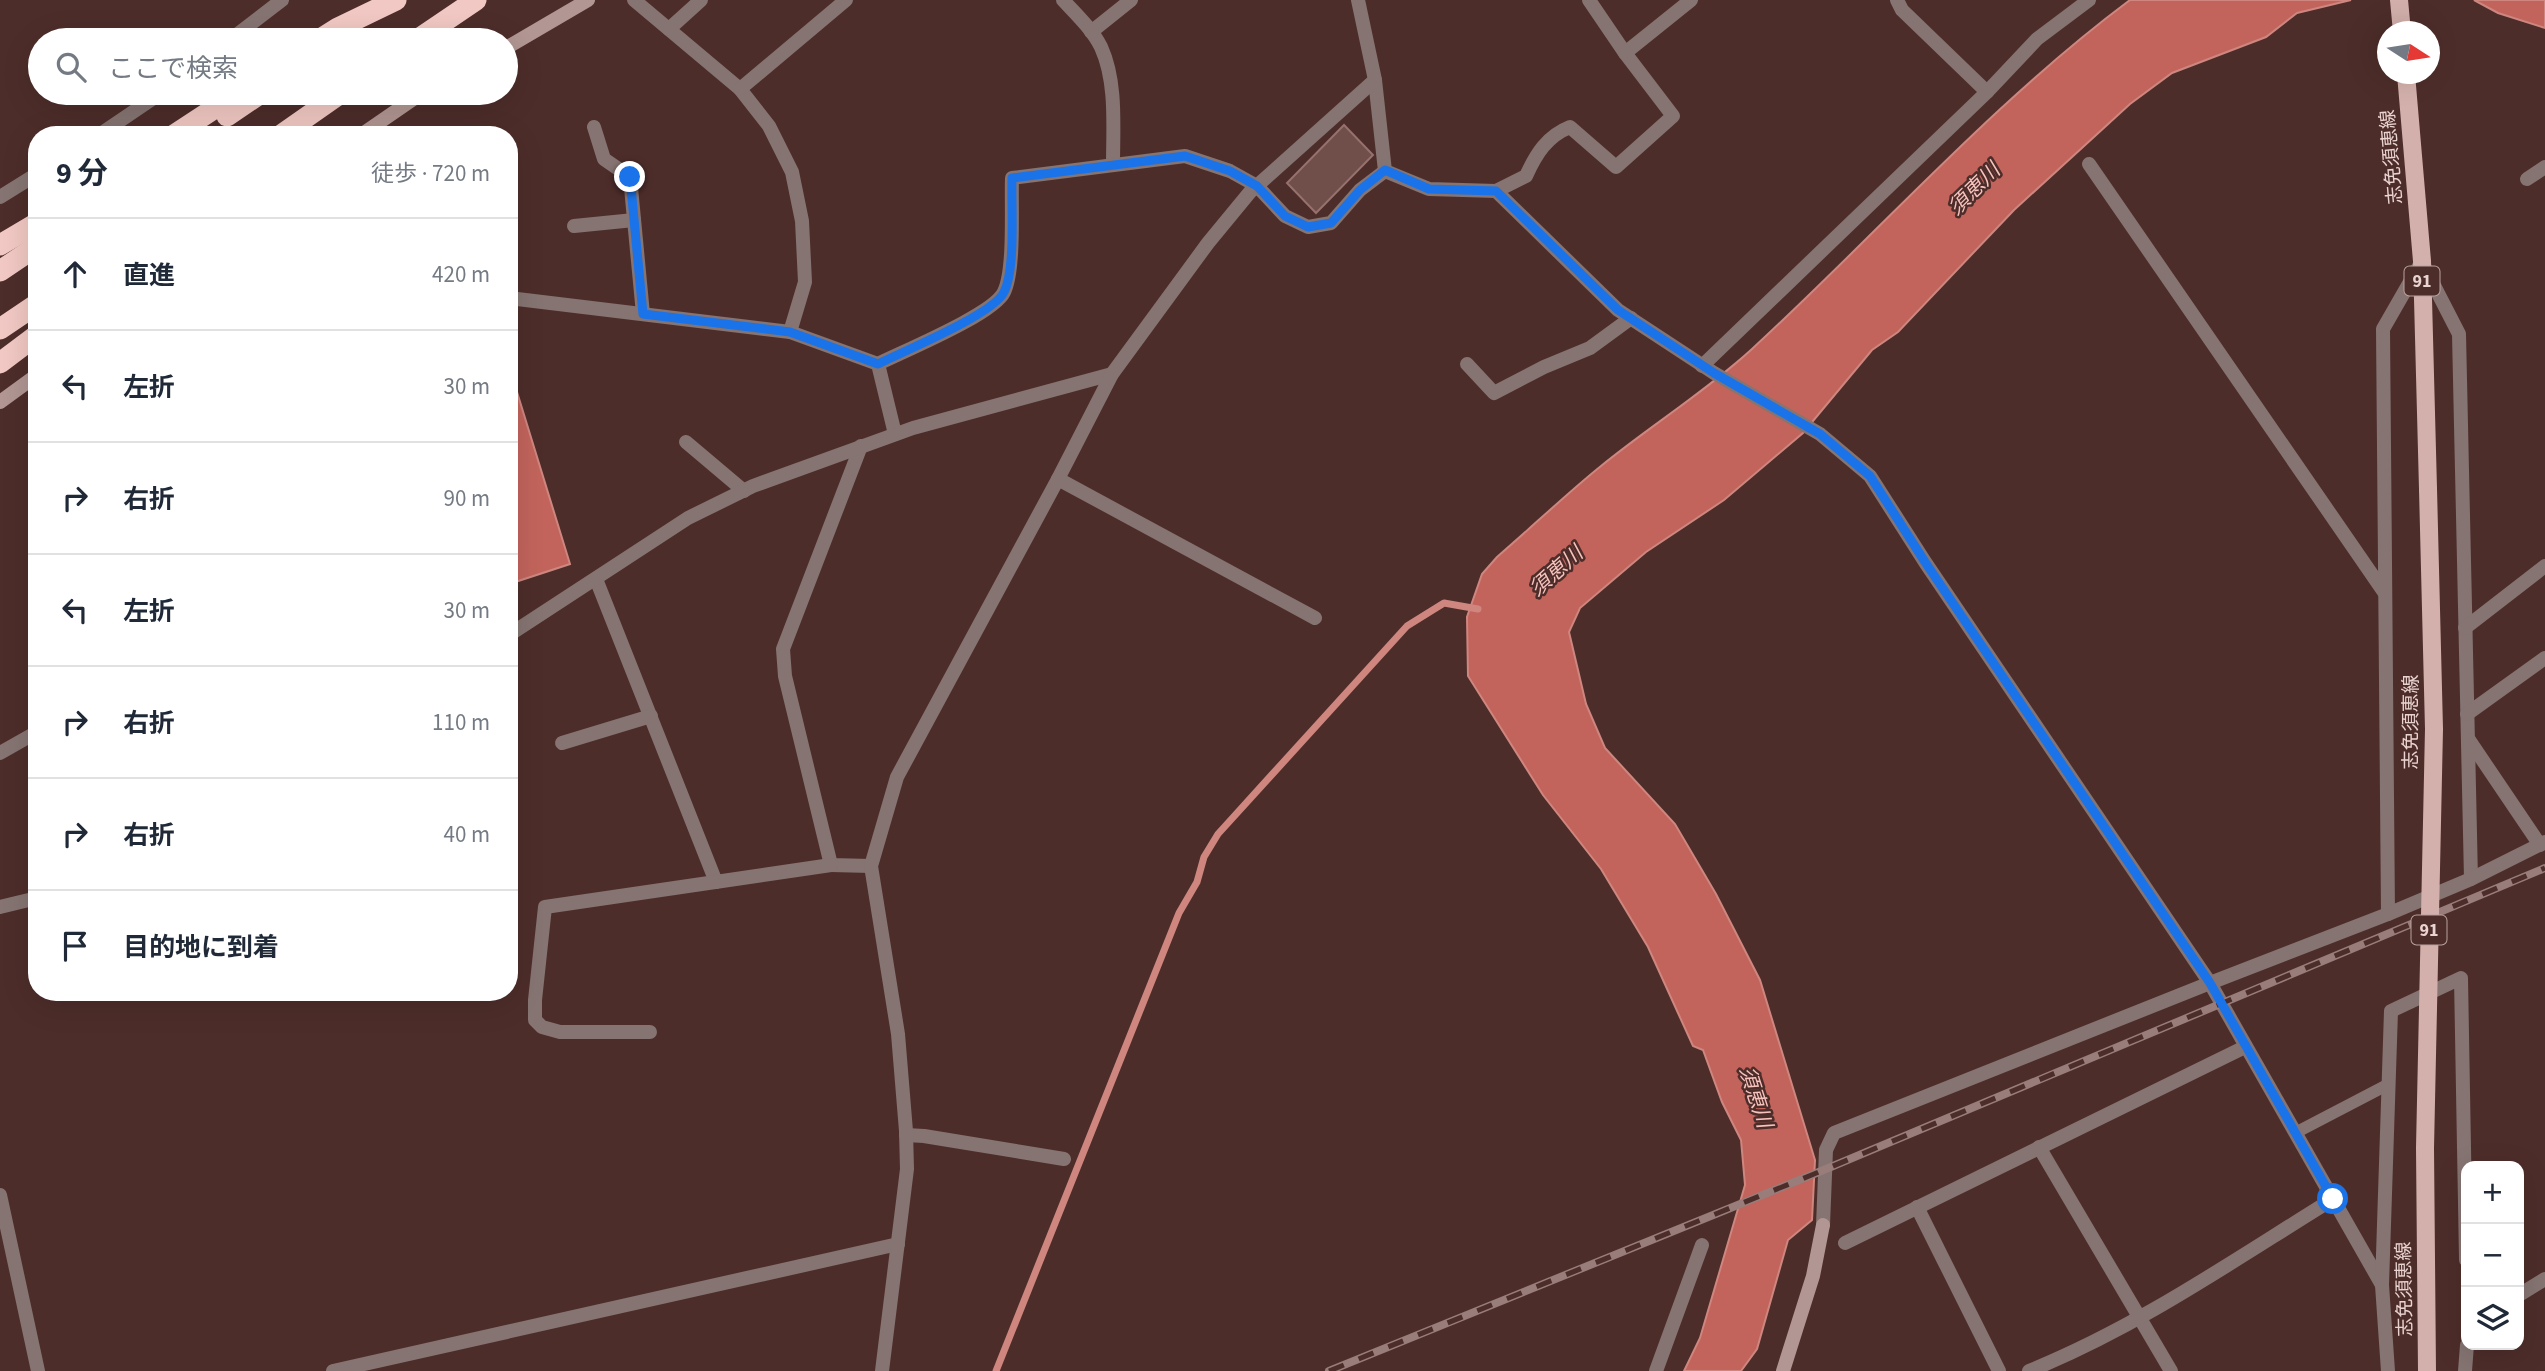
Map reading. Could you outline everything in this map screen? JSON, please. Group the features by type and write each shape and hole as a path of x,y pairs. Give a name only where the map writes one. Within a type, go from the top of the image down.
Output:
{"highway":[{"path":"338,28 397,0"},
{"path":"356,28 397,0"},
{"path":"435,28 476,0"},
{"path":"188,126 220,105"},
{"path":"213,126 244,105"},
{"path":"294,126 324,105"},
{"path":"0,245 28,228"},
{"path":"0,271 28,252"},
{"path":"0,329 28,310"},
{"path":"0,363 28,342"}],"main road":[{"path":"2399,0 2401,21"},
{"name":"志免須恵線","path":"2407,84 2421,261 2434,729 2424,1148 2427,1371"}],"street":[{"path":"246,28 282,0"},
{"path":"518,41 588,0"},
{"path":"634,0 740,89 769,126 792,172 802,221 805,282 790,332"},
{"path":"669,29 701,0"},
{"path":"740,89 846,0"},
{"path":"1063,0 1101,48 1110,81 1113,165"},
{"path":"1091,32 1131,0"},
{"path":"1360,0 1375,80 1385,170"},
{"path":"1385,170 1429,189 1496,191 1527,176 1535,156 1550,139 1570,127 1616,166 1673,116 1589,0"},
{"path":"1625,53 1691,0"},
{"path":"1897,0 1902,10 1987,92"},
{"path":"1708,370 2037,39 2089,0"},
{"path":"883,1371 907,1169 898,1034 871,866 897,778 1112,374 1208,243 1257,186 1375,80"},
{"path":"112,126 143,105"},
{"path":"377,126 406,105"},
{"path":"594,127 604,159 630,177 643,314"},
{"path":"518,299 790,332 878,364 988,310 1004,292 1010,267 1012,178 1185,156 1230,171 1257,186 1285,216 1308,227 1331,223 1360,190 1385,170"},
{"path":"2089,164 2385,593"},
{"path":"2527,179 2545,167"},
{"path":"0,197 28,180"},
{"path":"1496,191 1618,310 1708,370 1820,434 1870,476 1925,562 2210,983 2382,1286"},
{"path":"574,226 634,220"},
{"path":"2388,914 2383,329 2421,261"},
{"path":"2421,261 2459,334 2471,879"},
{"path":"1467,364 1494,393 1544,367 1590,348 1631,318"},
{"path":"878,364 895,434"},
{"path":"518,629 688,518 744,491 895,434 1112,374"},
{"path":"0,402 28,382"},
{"path":"686,442 744,491"},
{"path":"831,865 785,676 783,649 861,446"},
{"path":"1058,479 1315,618"},
{"path":"2465,628 2545,566"},
{"path":"596,579 716,882"},
{"path":"2467,714 2545,658"},
{"path":"562,743 650,716"},
{"path":"0,753 28,737"},
{"path":"1783,1371 1813,1276 1823,1225 1826,1150 1834,1133 2388,914 2471,879 2542,844 2468,738"},
{"path":"650,1031 560,1032 542,1027 535,1020 545,907 831,865 871,866"},
{"path":"0,907 28,900"},
{"path":"2388,1371 2382,1286 2391,1011 2461,978 2465,1224"},
{"path":"1845,1243 2245,1046"},
{"path":"906,1135 1064,1159"},
{"path":"2039,1147 2171,1371"},
{"path":"0,1195 38,1371"},
{"path":"2029,1371 2078,1351 2141,1318 2333,1199"},
{"path":"1917,1207 1999,1371"},
{"path":"333,1371 898,1244"},
{"path":"1656,1371 1702,1245"},
{"path":"2524,1291 2545,1279"},
{"path":"2465,1371 2467,1350"}],"lane":[{"path":"2295,1133 2389,1084"}],"water":[{"name":"須恵川","path":"2130,0 2351,0 2297,13 2266,37 2172,73 2130,104 2014,210 1898,332 1872,350 1803,433 1724,500 1646,552 1580,608 1569,632 1586,704 1605,748 1675,824 1716,894 1760,980 1815,1160 1812,1220 1788,1240 1757,1349 1741,1371 1684,1371 1700,1338 1745,1185 1741,1140 1722,1102 1703,1050 1693,1046 1648,947 1601,869 1543,795 1468,676 1467,617 1482,574 1497,557 1574,488 1752,349 1983,125 2079,40"},
{"path":"2474,0 2545,0 2545,28 2498,13"},
{"path":"518,395 570,564 518,581"}],"building":[{"path":"1344,125 1373,155 1316,213 1287,183"}],"waterway":[{"path":"996,1371 1179,913 1197,882 1204,857 1218,834 1407,626 1444,603 1478,609"}],"railway":[{"path":"1329,1371 1814,1174 2545,868"}],"route":[{"path":"630,177 643,314 790,332 878,364 988,310 1004,292 1010,267 1012,178 1185,156 1230,171 1257,186 1285,216 1308,227 1331,223 1360,190 1385,170 1429,189 1496,191 1618,310 1714,373 1820,434 1870,476 1925,562 2210,983 2333,1199"}]}
